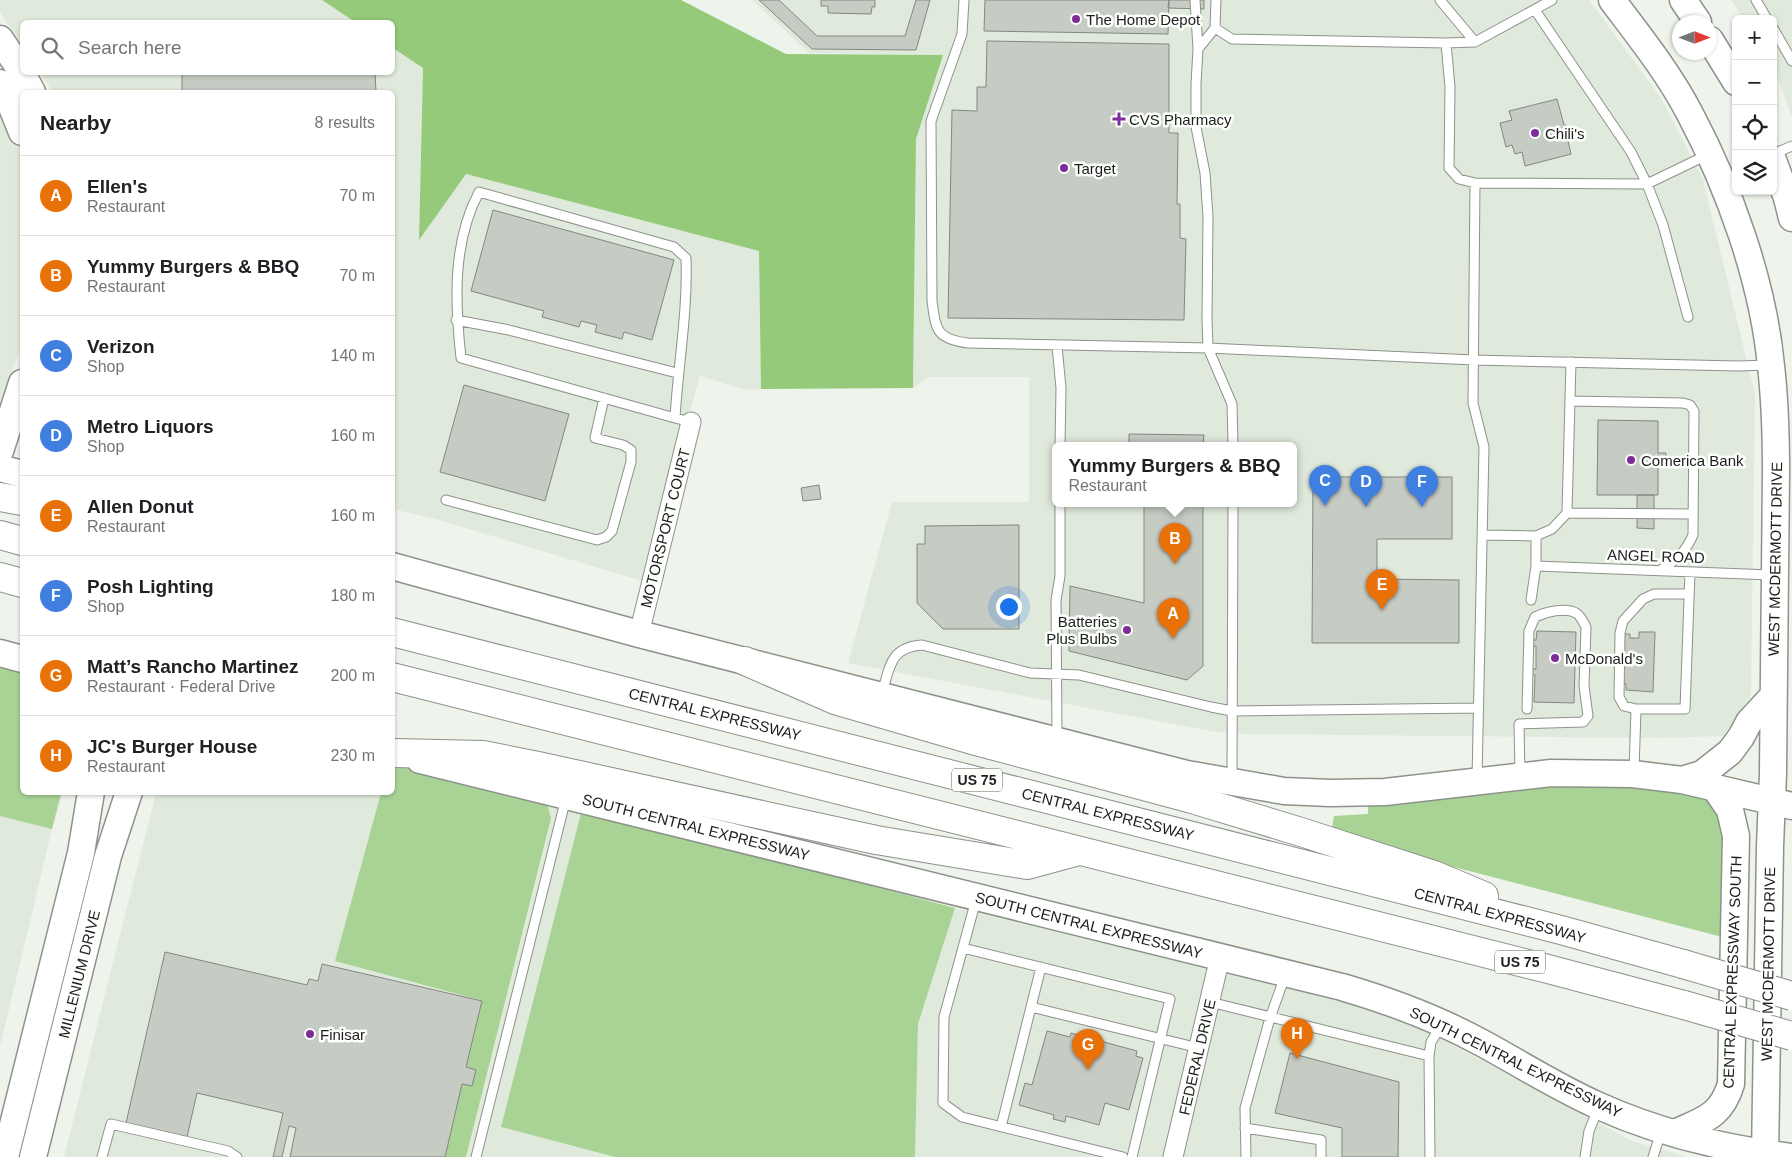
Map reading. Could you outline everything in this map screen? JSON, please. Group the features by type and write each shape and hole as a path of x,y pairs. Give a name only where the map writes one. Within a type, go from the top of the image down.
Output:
{"highway":[{"path":"0,497 20,502"},
{"path":"0,535 20,540"},
{"path":"0,577 20,582"},
{"name":"CENTRAL EXPRESSWAY","path":"395,633 1561,930 1792,996"},
{"path":"745,661 835,700 976,741 1192,799 1434,874 1561,930"},
{"name":"US 75","path":"395,677 1557,971 1792,1036"},
{"path":"395,753 483,755 876,840 1027,866 1080,850"}],"main road":[{"name":"WEST MCDERMOTT DRIVE","path":"1612,0 1657,61 1689,112 1709,154 1732,206 1782,365 1776,427 1773,696 1782,804 1767,1006 1766,1155"},
{"path":"1683,0 1693,15"},
{"path":"3,49 20,74"},
{"path":"1717,51 1732,76"},
{"path":"21,75 31,90"},
{"path":"0,83 20,127"},
{"path":"1777,171 1792,218"},
{"path":"0,451 20,389"},
{"path":"0,468 20,473"},
{"path":"395,567 639,634 1187,774 1232,783 1284,791 1330,793 1385,792 1520,775 1551,773 1634,774 1682,780 1782,804"},
{"path":"0,653 20,658"},
{"path":"1682,780 1702,774 1730,752 1741,738 1748,722 1773,696"},
{"name":"SOUTH CENTRAL EXPRESSWAY","path":"395,753 1286,973 1378,998 1442,1024 1481,1043 1547,1080 1599,1106 1668,1131 1736,1149 1766,1155 1792,1157"},
{"name":"CENTRAL EXPRESSWAY SOUTH","path":"1668,1131 1713,1115 1726,1099 1731,1084 1736,836 1730,810 1715,788"},
{"name":"MILLENIUM DRIVE","path":"5,1157 81,853 91,795"},
{"name":"MILLENIUM DRIVE","path":"33,1157 108,856 128,795"}],"street":[{"name":"MOTORSPORT COURT","path":"639,634 683,420"},
{"name":"FEDERAL DRIVE","path":"1173,1157 1220,957"}],"lane":[{"path":"964,0 962,34 931,121 932,300 935,321 941,334 950,341 968,344 1208,348 1474,360 1738,366 1782,365"},
{"path":"1195,0 1198,49 1196,127 1204,173 1208,217 1208,348 1232,404 1233,442"},
{"path":"1198,49 1215,28 1216,0"},
{"path":"1440,0 1475,42"},
{"path":"1215,28 1232,39 1475,42 1552,0"},
{"path":"1756,0 1765,15"},
{"path":"1535,10 1631,152 1647,184 1663,225 1688,317"},
{"path":"1777,35 1792,61"},
{"path":"1446,43 1450,87 1449,168 1459,179 1475,183 1647,184 1709,154"},
{"path":"1777,152 1792,146"},
{"path":"1475,183 1474,404 1484,447 1477,781"},
{"path":"479,192 674,248 686,258 688,291 678,373 683,420 461,358 456,320 460,248 470,208 479,192"},
{"path":"456,320 509,330 678,373"},
{"path":"1057,346 1062,388 1060,442"},
{"path":"1482,535 1536,536 1552,529 1567,513 1571,362"},
{"path":"446,500 598,540 606,537 612,531 631,462 631,450 623,445 595,438 604,398"},
{"path":"1570,401 1683,403 1690,405 1694,411 1693,535 1688,547 1680,557 1661,570"},
{"path":"1057,740 1055,674 1056,600 1060,576 1060,507"},
{"path":"1232,783 1233,507"},
{"path":"1567,513 1693,514"},
{"path":"1531,600 1536,566 1536,536"},
{"name":"ANGEL ROAD","path":"1536,566 1775,575"},
{"path":"1689,594 1654,594 1644,598 1623,621 1620,634 1619,697 1624,706 1636,710 1685,710 1690,572"},
{"path":"1520,775 1519,724 1583,722 1588,716 1584,686 1586,627 1576,613 1569,611 1544,612 1535,617 1529,631 1526,709"},
{"path":"881,695 895,657 900,650 922,645 1030,673 1079,675 1211,708 1232,710 1478,708"},
{"path":"1634,774 1636,710"},
{"path":"476,1157 567,795"},
{"path":"977,897 944,1017 942,1103 962,1118 1122,1157"},
{"path":"963,948 1170,999 1132,1157"},
{"path":"1002,1127 1041,967"},
{"path":"1246,1157 1245,1108 1270,1018 1286,973"},
{"path":"1210,1002 1429,1056"},
{"path":"1031,1007 1199,1048"},
{"path":"1430,1157 1429,1056 1431,1042 1442,1024"},
{"path":"1585,1157 1589,1131 1599,1106"},
{"path":"102,1157 111,1124 228,1151 237,1157"},
{"path":"1245,1128 1321,1140 1321,1157"},
{"path":"1653,1157 1668,1131"}],"shaded area":[{"path":"0,0 322,0 352,20 20,20 20,43 0,12"},
{"path":"752,0 1589,0 1661,98 1703,179 1755,395 1751,695 1723,736 1661,738 1245,734 1216,732 848,663 892,502 1029,502 1029,377 928,377 913,388 916,139 942,55 809,53"},
{"path":"1731,0 1792,0 1792,117 1777,76 1777,15 1741,15"},
{"path":"395,49 423,68 419,239 466,174 759,251 761,389 745,390 700,376 642,581 439,520 395,509 395,90 52,90 41,75 395,75"},
{"path":"0,111 20,152 20,349 0,406"},
{"path":"0,680 20,782 20,795 62,795 52,829 0,1047"},
{"path":"395,761 582,809 501,1127 615,1157 64,1157 155,795 395,795"},
{"path":"955,908 1393,1013 1632,1141 1688,1157 915,1157 918,1024"}],"green space":[{"path":"322,0 681,0 786,54 943,55 916,139 913,388 761,389 759,251 466,174 419,240 423,68 395,49 395,20 352,20"},
{"path":"0,662 20,667 20,795 60,795 52,829 0,816"},
{"path":"395,761 547,804 551,818 466,1157 441,1157 480,1000 335,961 380,795 395,795"},
{"path":"1597,782 1666,787 1706,799 1726,815 1726,938 1331,835 1334,816 1368,814 1368,803"},
{"path":"582,809 955,908 918,1024 915,1157 615,1157 501,1127"}],"building":[{"path":"759,0 779,0 817,36 905,36 916,0 930,0 916,50 812,49"},
{"path":"821,0 875,0 875,7 872,7 871,14 828,13 828,6 821,6"},
{"name":"The Home Depot","path":"985,0 1169,0 1168,34 984,31"},
{"path":"1169,0 1204,0 1204,9 1168,8"},
{"name":"Target","path":"987,41 1169,44 1169,133 1178,133 1177,204 1180,204 1180,238 1186,239 1184,320 948,318 952,110 977,111 977,87 986,87"},
{"path":"182,75 375,75 376,90 182,90"},
{"name":"Chili's","path":"1557,99 1570,140 1568,141 1571,154 1525,166 1522,152 1515,154 1512,145 1506,147 1500,123 1512,120 1509,111"},
{"path":"493,210 674,260 652,340 624,332 622,339 595,332 597,325 581,321 579,327 542,317 544,311 471,291"},
{"path":"464,385 569,414 545,501 440,472"},
{"name":"Comerica Bank","path":"1598,420 1658,421 1658,453 1666,453 1665,467 1658,467 1658,495 1597,495"},
{"path":"1129,434 1204,435 1203,442 1129,442"},
{"path":"1313,477 1452,477 1452,539 1377,539 1377,579 1459,580 1459,643 1312,643"},
{"path":"819,485 821,499 803,501 801,488"},
{"path":"1637,495 1654,495 1654,529 1637,528"},
{"path":"1144,507 1203,507 1203,666 1187,680 1069,651 1070,586 1144,603"},
{"path":"1019,525 1019,629 943,629 917,603 917,544 925,544 925,526"},
{"name":"McDonald's","path":"1537,631 1576,632 1574,703 1534,702 1535,675 1531,675 1531,669 1536,669 1536,646 1531,646 1531,640 1536,640"},
{"path":"1639,632 1655,632 1653,692 1626,690 1626,684 1622,684 1624,634 1630,634 1630,638 1639,638"},
{"name":"Finisar","path":"165,952 307,985 309,979 318,981 322,964 482,1001 466,1067 476,1070 472,1086 462,1084 445,1157 290,1157 296,1128 289,1126 282,1157 273,1157 283,1113 197,1093 187,1137 126,1123"},
{"path":"1047,1031 1070,1037 1071,1033 1137,1051 1136,1056 1143,1058 1129,1110 1105,1103 1099,1125 1066,1116 1065,1122 1053,1119 1054,1115 1019,1105 1025,1083 1032,1085"},
{"path":"1290,1053 1399,1082 1398,1157 1342,1157 1342,1128 1275,1113"}],"place":[{"name":"The Home Depot","path":"1076,19"},
{"name":"CVS Pharmacy","path":"1119,119"},
{"name":"Chili's","path":"1535,133"},
{"name":"Target","path":"1064,168"},
{"name":"Comerica Bank","path":"1631,460"},
{"name":"Verizon","path":"1325,506"},
{"name":"Metro Liquors","path":"1366,507"},
{"name":"Posh Lighting","path":"1422,507"},
{"name":"Yummy Burgers & BBQ","path":"1175,564"},
{"name":"Allen Donut","path":"1382,610"},
{"name":"Batteries Plus Bulbs","path":"1127,630"},
{"name":"Ellen's","path":"1173,639"},
{"name":"McDonald's","path":"1555,658"},
{"name":"Finisar","path":"310,1034"},
{"name":"JC's Burger House","path":"1297,1059"},
{"name":"Matt’s Rancho Martinez","path":"1088,1070"}]}
